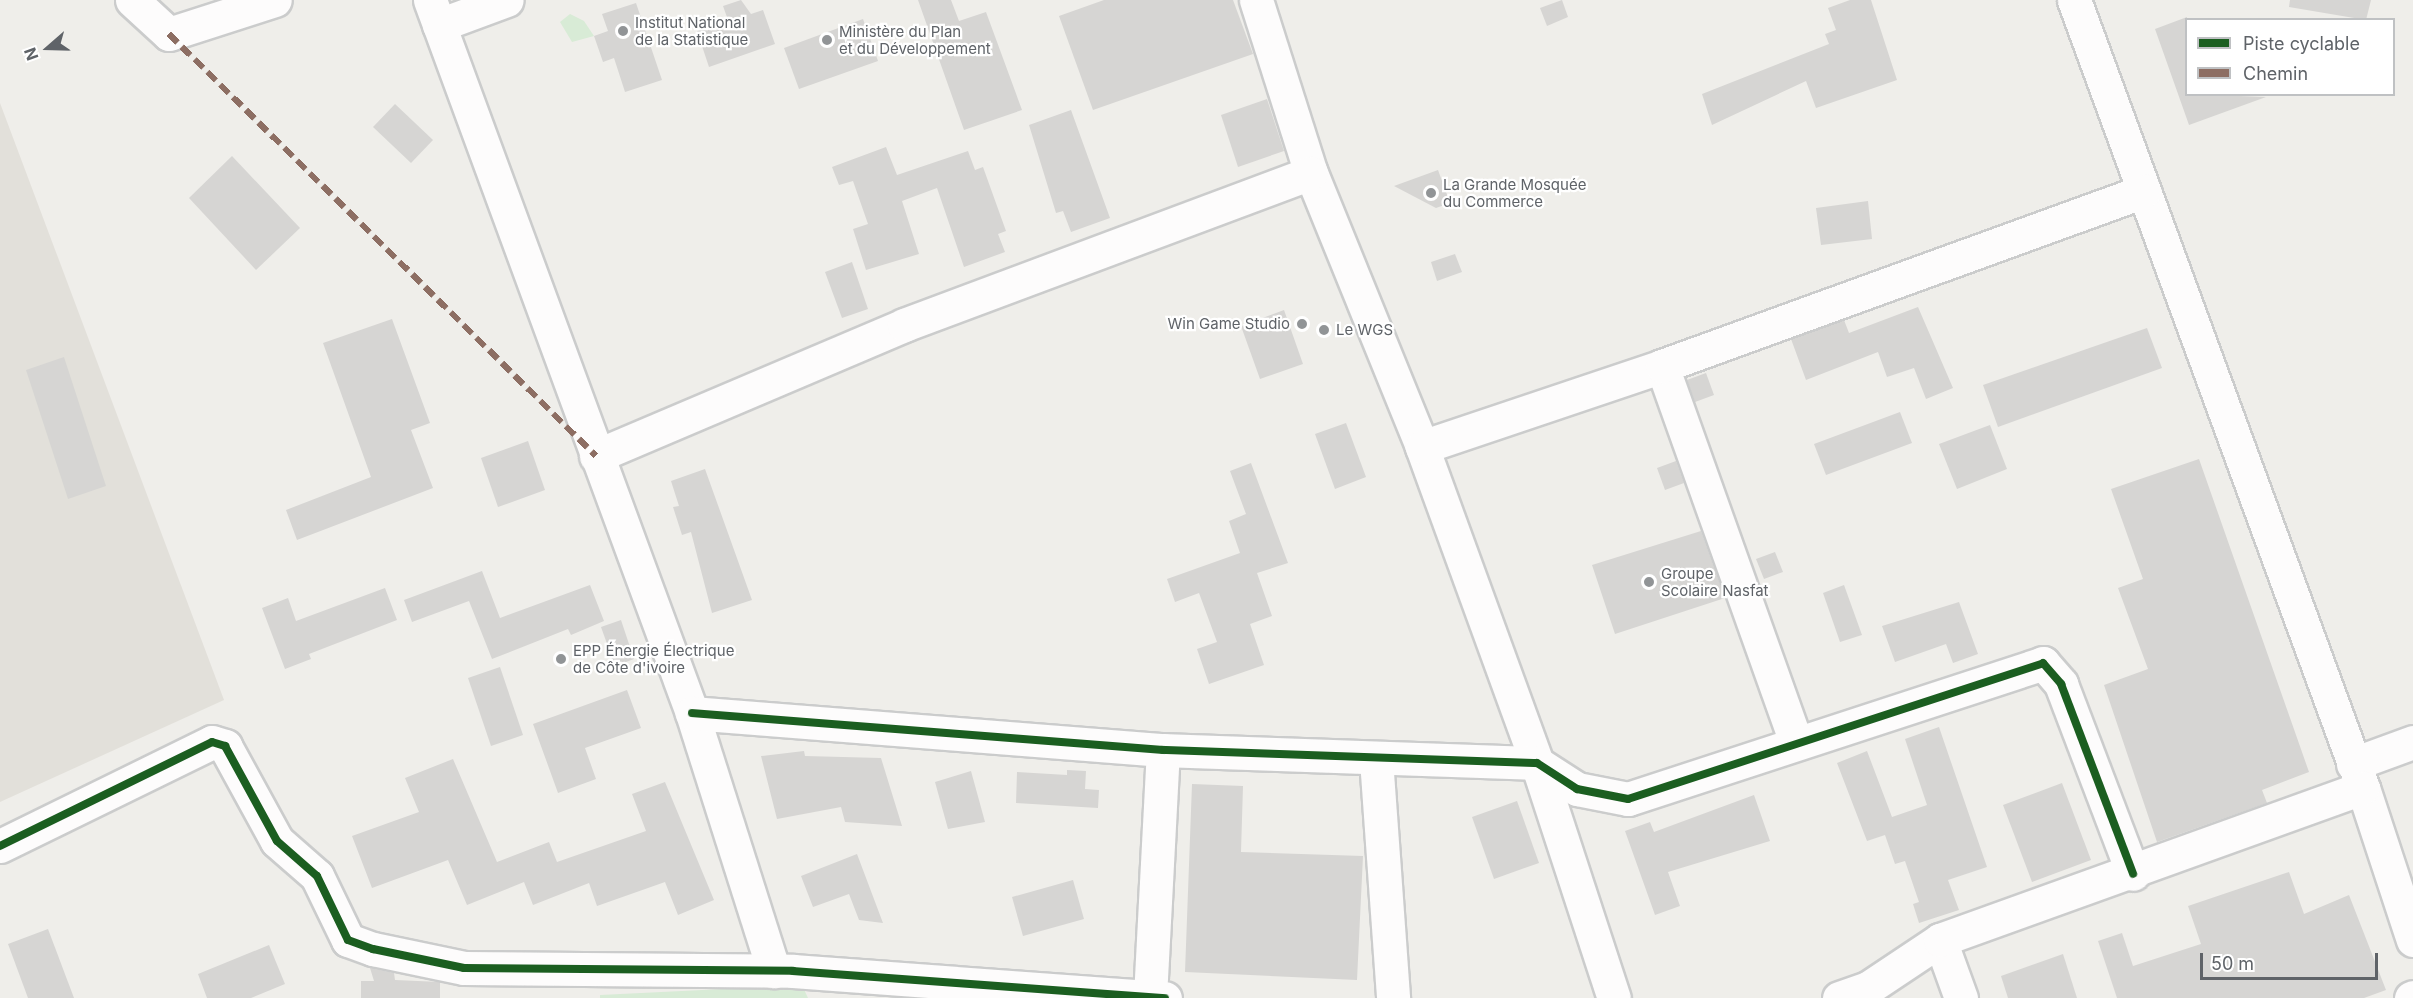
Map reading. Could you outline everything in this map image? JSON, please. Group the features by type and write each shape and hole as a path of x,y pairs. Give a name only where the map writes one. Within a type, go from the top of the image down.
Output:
{"street":[{"path":"132,0 169,34 275,0"},
{"path":"507,0 434,12 692,713 774,971"},
{"path":"1256,0 1311,173 1422,447 1537,763 1614,998"},
{"path":"2074,0 2358,776 2413,940"},
{"path":"596,456 904,325 1311,173"},
{"path":"1422,447 1662,366 2144,191"},
{"path":"1662,366 1796,743"},
{"path":"692,713 1162,750 1537,763 1577,789 1628,799 2043,663 2061,684 2133,874"},
{"path":"0,846 212,742 225,746 277,841 317,876 348,940 358,945 464,968 774,971 1157,997 1162,750"},
{"path":"1839,998 1869,988 1940,940 2133,874 2358,776 2413,742"},
{"path":"1376,759 1393,998"},
{"path":"1940,940 1961,998"}],"shaded area":[{"path":"0,103 224,700 0,802"}],"green space":[{"path":"570,14 584,21 594,36 572,42 560,22"},
{"path":"802,985 808,998 600,998 600,995"}],"building":[{"path":"741,0 751,14 763,10 775,44 709,67 697,31 728,20 723,6"},
{"path":"918,0 951,0 959,21 986,12 1022,110 964,130"},
{"path":"1104,0 1233,0 1253,54 1093,110 1059,16"},
{"path":"1562,0 1568,17 1547,26 1540,8"},
{"path":"1850,0 1871,0 1897,80 1816,108 1806,81 1712,125 1702,94 1829,44 1825,34 1836,30 1828,8"},
{"path":"2290,0 2371,0 2366,18 2289,7"},
{"path":"636,3 662,80 625,92 614,58 603,62 594,36 608,31 602,14"},
{"path":"2187,17 2185,18 2185,96 2266,97 2189,125 2155,29"},
{"path":"863,19 878,61 799,89 784,48"},
{"path":"1267,99 1284,151 1238,167 1221,115"},
{"path":"395,104 433,140 411,163 373,127"},
{"path":"1071,110 1110,218 1071,232 1063,211 1056,213 1029,125"},
{"path":"886,147 897,175 968,151 975,170 983,167 1006,231 998,234 1005,252 964,267 937,188 902,201 919,254 866,270 853,229 868,224 853,181 839,185 832,167"},
{"path":"232,156 300,228 256,270 189,198"},
{"path":"1438,170 1450,203 1436,208 1394,186"},
{"path":"1868,201 1872,239 1821,245 1816,208"},
{"path":"1455,254 1462,272 1437,281 1431,262"},
{"path":"852,262 868,309 842,318 825,272"},
{"path":"1918,307 1953,388 1926,399 1914,368 1887,377 1878,352 1806,380 1791,339 1844,320 1849,333"},
{"path":"1284,310 1303,364 1260,379 1241,326"},
{"path":"392,319 430,423 411,430 433,488 297,540 286,510 371,477 323,343"},
{"path":"2147,328 2162,368 1998,427 1983,385"},
{"path":"64,357 106,486 68,499 26,370"},
{"path":"1706,373 1714,395 1695,402 1687,380"},
{"path":"1900,412 1912,443 1826,475 1814,444"},
{"path":"1346,423 1366,477 1335,489 1315,434"},
{"path":"1990,425 2007,469 1957,489 1939,444"},
{"path":"528,441 545,490 498,507 481,458"},
{"path":"2199,459 2309,772 2262,790 2267,803 2157,842 2104,685 2148,669 2118,588 2143,579 2111,489"},
{"path":"1676,461 1684,483 1665,490 1657,468"},
{"path":"1251,463 1288,563 1257,573 1272,616 1250,624 1264,665 1209,684 1197,649 1217,642 1199,593 1175,602 1167,579 1240,553 1229,521 1246,514 1230,471"},
{"path":"705,469 752,600 712,613 691,532 682,535 673,507 679,506 671,481"},
{"path":"1701,531 1725,598 1615,634 1592,565"},
{"path":"1775,552 1783,572 1764,579 1756,559"},
{"path":"482,571 500,618 590,585 604,621 571,635 568,629 492,659 469,601 412,622 404,600"},
{"path":"1844,585 1862,635 1840,642 1823,593"},
{"path":"385,588 397,620 309,654 311,659 285,669 262,608 288,598 296,621"},
{"path":"1959,602 1978,654 1953,663 1946,644 1895,662 1882,626"},
{"path":"621,620 634,659 615,666 601,627"},
{"path":"500,667 523,735 491,746 468,678"},
{"path":"627,690 641,728 585,748 596,779 558,793 533,724"},
{"path":"1939,727 1987,867 1948,880 1959,910 1919,923 1913,904 1919,902 1905,861 1895,864 1885,835 1867,841 1837,763 1867,751 1892,817 1927,805 1905,739"},
{"path":"804,751 805,756 881,758 902,826 845,822 841,807 777,819 761,756"},
{"path":"453,759 497,862 549,842 557,862 646,831 632,794 665,782 714,900 678,915 665,882 597,906 589,883 533,905 524,882 467,905 448,860 372,888 352,836 419,812 405,778"},
{"path":"1067,770 1086,771 1085,789 1099,790 1098,808 1016,803 1017,772 1067,775"},
{"path":"971,771 985,822 948,829 935,782"},
{"path":"2062,783 2091,860 2032,882 2003,805"},
{"path":"1192,784 1243,786 1241,852 1363,856 1357,980 1185,972"},
{"path":"1754,795 1770,841 1668,872 1680,906 1655,915 1625,831 1650,822 1654,832"},
{"path":"1517,801 1539,863 1494,879 1472,817"},
{"path":"857,854 883,923 859,920 849,894 813,907 801,876"},
{"path":"2289,872 2304,914 2349,895 2386,990 2364,998 2117,998 2098,941 2122,933 2133,966 2201,944 2188,906"},
{"path":"1073,880 1084,919 1023,936 1012,897"},
{"path":"48,929 74,998 28,998 8,944"},
{"path":"269,945 285,984 251,998 207,998 198,974"},
{"path":"2063,954 2077,998 2008,998 2001,976"},
{"path":"370,968 394,973 395,980 440,982 440,998 361,998 361,981 374,981"}],"marked path":[{"path":"169,34 596,456"}],"cycle path":[{"path":"692,713 1163,750 1537,763 1577,789 1628,799 2043,663 2061,684 2133,874"},
{"path":"0,846 212,742 225,746 277,841 317,876 348,940 373,949 464,968 793,971 1165,998"}],"place":[{"name":"Institut National de la Statistique","path":"623,31"},
{"name":"Ministère du Plan et du Développement","path":"827,40"},
{"name":"La Grande Mosquée du Commerce","path":"1431,193"},
{"name":"Win Game Studio","path":"1302,324"},
{"name":"Le WGS","path":"1324,330"},
{"name":"Groupe Scolaire Nasfat","path":"1649,582"},
{"name":"EPP Énergie Électrique de Côte d'ivoire","path":"561,659"}]}
